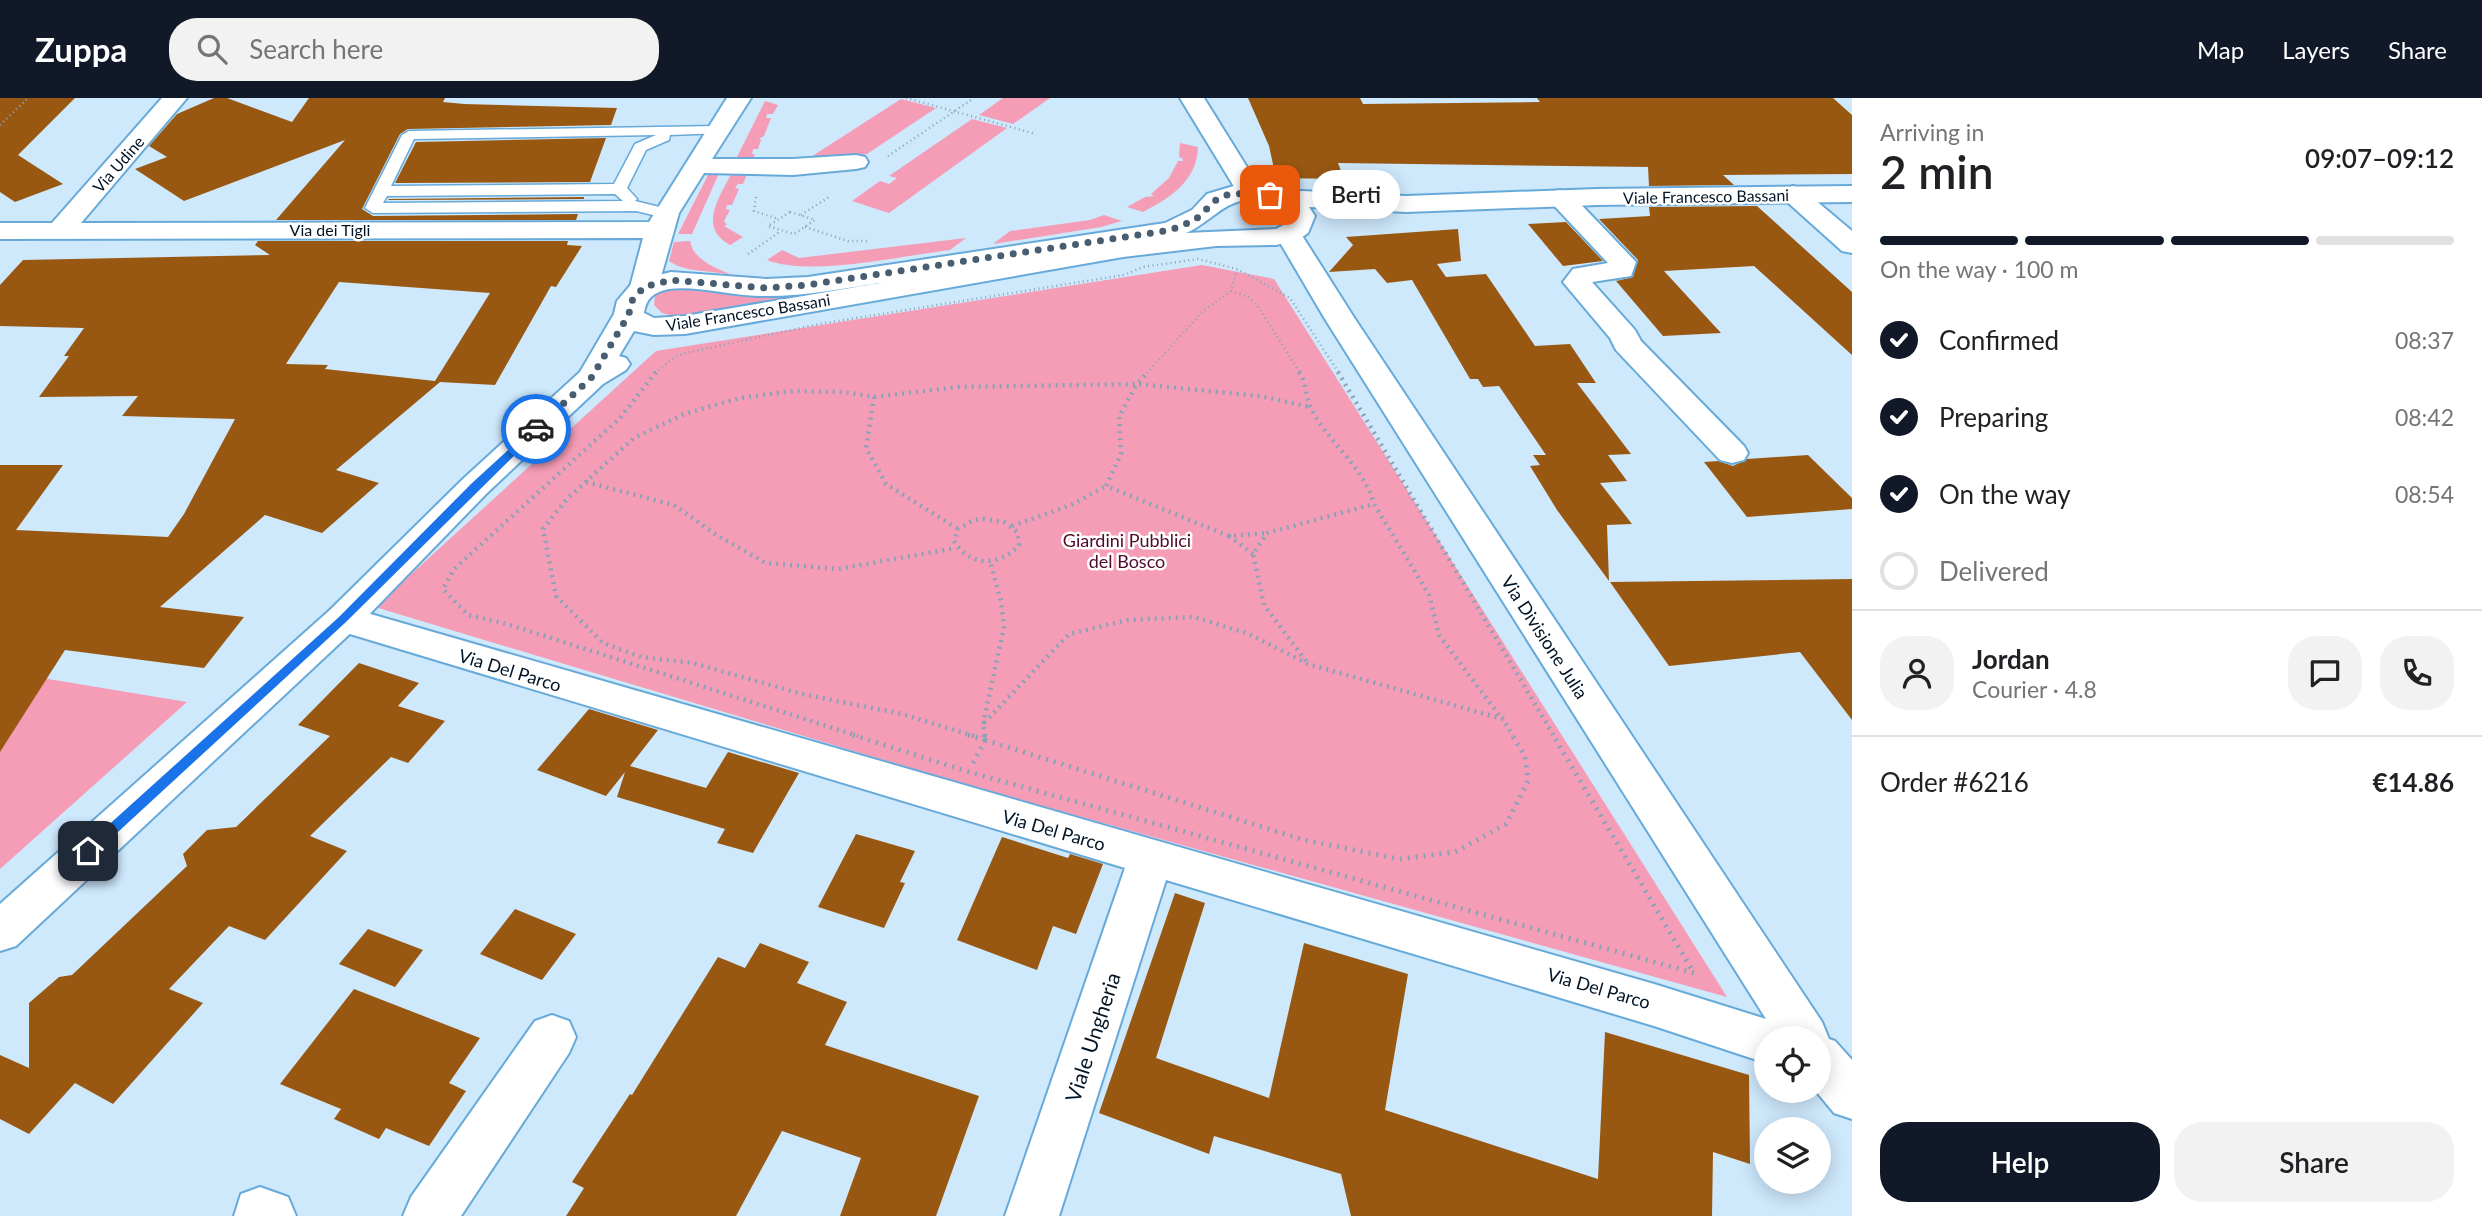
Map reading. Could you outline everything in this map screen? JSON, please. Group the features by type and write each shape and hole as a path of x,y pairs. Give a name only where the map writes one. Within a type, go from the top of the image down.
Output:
{"street":[{"name":"Via Udine","path":"60,230 175,98"},
{"path":"592,377 629,314 631,302 644,287 663,221 739,98"},
{"path":"1192,98 1250,193"},
{"path":"712,167 793,167 856,162"},
{"name":"Viale Francesco Bassani","path":"644,287 671,280 766,288 807,285 1171,230 1195,220 1217,199 1250,193 1290,218"},
{"path":"1793,194 1852,245"},
{"name":"Viale Francesco Bassani","path":"1208,210 1209,216 1221,228 1260,238 1290,218 1406,204 1560,198 1852,194"},
{"path":"1560,198 1622,262 1621,270 1583,275 1577,282 1624,336 1626,344 1732,453"},
{"name":"Via Divisione Julia","path":"1290,218 1333,308 1797,1026"},
{"name":"Via dei Tigli","path":"0,231 663,221"},
{"name":"Viale Francesco Bassani","path":"629,314 635,323 648,327 710,321 1123,249 1245,236"},
{"path":"0,932 342,620 475,486 592,377 655,341 710,321"},
{"name":"Via Del Parco","path":"342,620 1654,1004 1754,1037"},
{"name":"Viale Ungheria","path":"1032,1216 1151,857"},
{"path":"430,1216 552,1037"},
{"path":"1831,1072 1852,1096"}],"lane":[{"path":"636,206 373,208 409,135 718,130"},
{"path":"402,148 640,147 677,131"},
{"path":"619,189 640,147"},
{"path":"380,191 619,189 636,206 663,221"}],"path":[{"path":"0,125 28,98"},
{"path":"906,98 1036,134"},
{"path":"790,212 815,220 794,234 782,230 768,226 790,212"},
{"path":"738,261 782,230"},
{"path":"1237,269 1290,298 1320,342 1694,974 969,772 507,624 468,615 443,589 454,569 620,418 659,368 677,355 820,324 1124,275 1143,267 1198,259 1237,269 1250,269"},
{"path":"1012,526 1070,505 1106,486 1121,454 1119,416 1138,384 1203,311 1231,291 1237,269"},
{"path":"1231,291 1248,297 1259,308 1306,382 1310,407 1369,487 1374,504 1429,595 1439,635 1503,719 1525,756 1528,781 1506,824 1455,852 1399,859 1304,840 902,714 802,694 693,663 641,657 603,643 556,596 543,528 567,499 634,438 684,414 729,401 794,391 843,392 874,397 958,387 1138,384 1260,396 1310,407"},
{"path":"874,397 866,449 886,484 958,529"},
{"path":"585,482 674,505 718,536 766,563 838,569 956,548"},
{"path":"1106,486 1229,536 1253,554 1264,605 1308,664"},
{"path":"1229,536 1267,533 1374,504"},
{"path":"994,519 1012,526 1020,538 1020,545 1009,556 990,561 970,558 956,548 954,541 958,529 973,520 994,519"},
{"path":"1253,554 1267,533"},
{"path":"978,753 985,740 983,724 1004,627 1001,601 990,561"},
{"path":"983,724 1069,634 1128,620 1194,617 1249,634 1308,664 1503,719"}],"green space":[{"path":"1003,98 1050,98 1013,124 979,115"},
{"path":"901,99 936,108 867,154 803,162"},
{"path":"765,101 778,105 773,114 767,114 766,118 771,118 764,136 759,139 758,149 753,149 752,154 755,154 751,164 733,165"},
{"path":"972,119 1007,128 889,213 852,201 880,181 889,184 897,178 889,176"},
{"path":"1180,143 1198,147 1193,170 1187,179 1163,201 1143,212 1127,207 1145,197 1154,196 1151,194 1169,178 1178,161 1183,161 1179,157"},
{"path":"710,171 720,171 692,234 678,234"},
{"path":"732,172 748,172 743,184 738,184 735,188 739,189 732,205 727,205 726,209 730,210 724,221 727,225 724,226 743,237 730,245 720,238 713,221 717,201"},
{"path":"1104,215 1122,221 1101,227 993,244 1010,231 1090,220"},
{"path":"966,238 950,250 856,264 807,266 785,265 767,260 782,250 799,258"},
{"path":"690,241 700,258 732,275 691,269 669,261 674,242"},
{"name":"Giardini Pubblici del Bosco","path":"1202,265 1274,279 1727,997 963,784 375,607 656,351"},
{"path":"674,286 750,295 780,293 783,301 674,316 662,313 654,305 655,295"},
{"path":"0,671 187,702 0,869"}],"building":[{"path":"0,98 75,98 18,155 63,184 15,202 0,192"},
{"path":"214,98 227,98 292,122 309,98 445,98 443,102 464,104 617,108 611,125 408,129 400,134 362,209 373,216 578,214 576,220 276,220 345,140 184,201 135,169 167,157 149,146 177,114"},
{"path":"1248,98 1360,98 1363,104 1540,102 1537,98 1833,98 1852,115 1852,174 1723,175 1734,185 1649,186 1648,167 1338,163 1344,179 1276,178 1269,146"},
{"path":"606,138 590,182 395,183 416,142"},
{"path":"389,199 584,199 388,200"},
{"path":"1757,206 1852,292 1852,355 1754,266 1664,271 1721,333 1663,336 1616,281 1633,277 1638,260 1599,219 1650,216 1649,207"},
{"path":"1566,222 1603,261 1563,266 1528,224"},
{"path":"1458,229 1461,261 1437,264 1446,277 1486,274 1535,346 1570,344 1596,383 1577,383 1631,454 1608,455 1627,481 1600,483 1632,524 1607,525 1609,581 1557,510 1530,466 1540,465 1533,455 1546,455 1499,386 1483,387 1478,379 1470,379 1412,280 1387,283 1375,269 1329,272 1353,245 1346,237"},
{"path":"258,241 568,241 567,245 582,246 556,287 551,286 495,385 440,382 336,470 379,483 322,533 265,515 160,607 244,617 204,668 65,650 0,752 0,465 63,465 16,530 168,537 184,514 235,419 122,416 138,396 39,397 69,356 64,356 84,328 0,326 0,285 23,260 270,255 255,245","holes":["339,282 490,293 435,381 325,369 328,365 286,364"]},
{"path":"1808,455 1852,498 1852,509 1747,517 1704,462 1718,461 1733,466 1747,459"},
{"path":"1852,579 1852,720 1800,652 1669,666 1610,582"},
{"path":"359,663 419,683 398,706 445,721 408,763 391,757 310,836 347,851 265,940 229,926 169,989 203,1003 113,1104 75,1083 29,1134 0,1119 0,1055 29,1068 29,1003 59,977 72,975 187,866 183,854 207,830 236,827 330,736 298,725"},
{"path":"589,709 658,730 630,766 706,788 728,752 799,773 753,853 717,843 725,829 617,797 625,772 606,796 537,770"},
{"path":"856,834 915,851 900,882 905,883 884,928 818,907"},
{"path":"1002,837 1068,858 1070,854 1103,864 1076,934 1053,926 1037,970 957,940"},
{"path":"1175,893 1205,903 1156,1058 1269,1098 1304,943 1408,974 1385,1110 1598,1179 1605,1032 1749,1075 1750,1164 1713,1152 1712,1216 1351,1216 1341,1174 1214,1136 1209,1154 1099,1113"},
{"path":"515,909 576,934 542,980 480,954"},
{"path":"368,929 423,950 395,987 339,964"},
{"path":"760,943 809,962 797,983 847,1002 825,1045 979,1096 936,1216 840,1216 861,1158 782,1131 736,1216 566,1216 584,1188 572,1182 630,1094 632,1095 718,957 745,968"},
{"path":"354,989 480,1038 449,1083 466,1091 429,1146 386,1128 379,1139 334,1119 341,1109 280,1084"}],"way so far":[{"path":"536,429 592,377 629,314 631,302 644,287 671,280 766,288 807,285 1171,230 1195,220 1217,199 1226,195 1270,195"}],"place":[{"name":"Berti","path":"1270,195"}],"route":[{"path":"88,851 342,620 475,486 536,429"}]}
